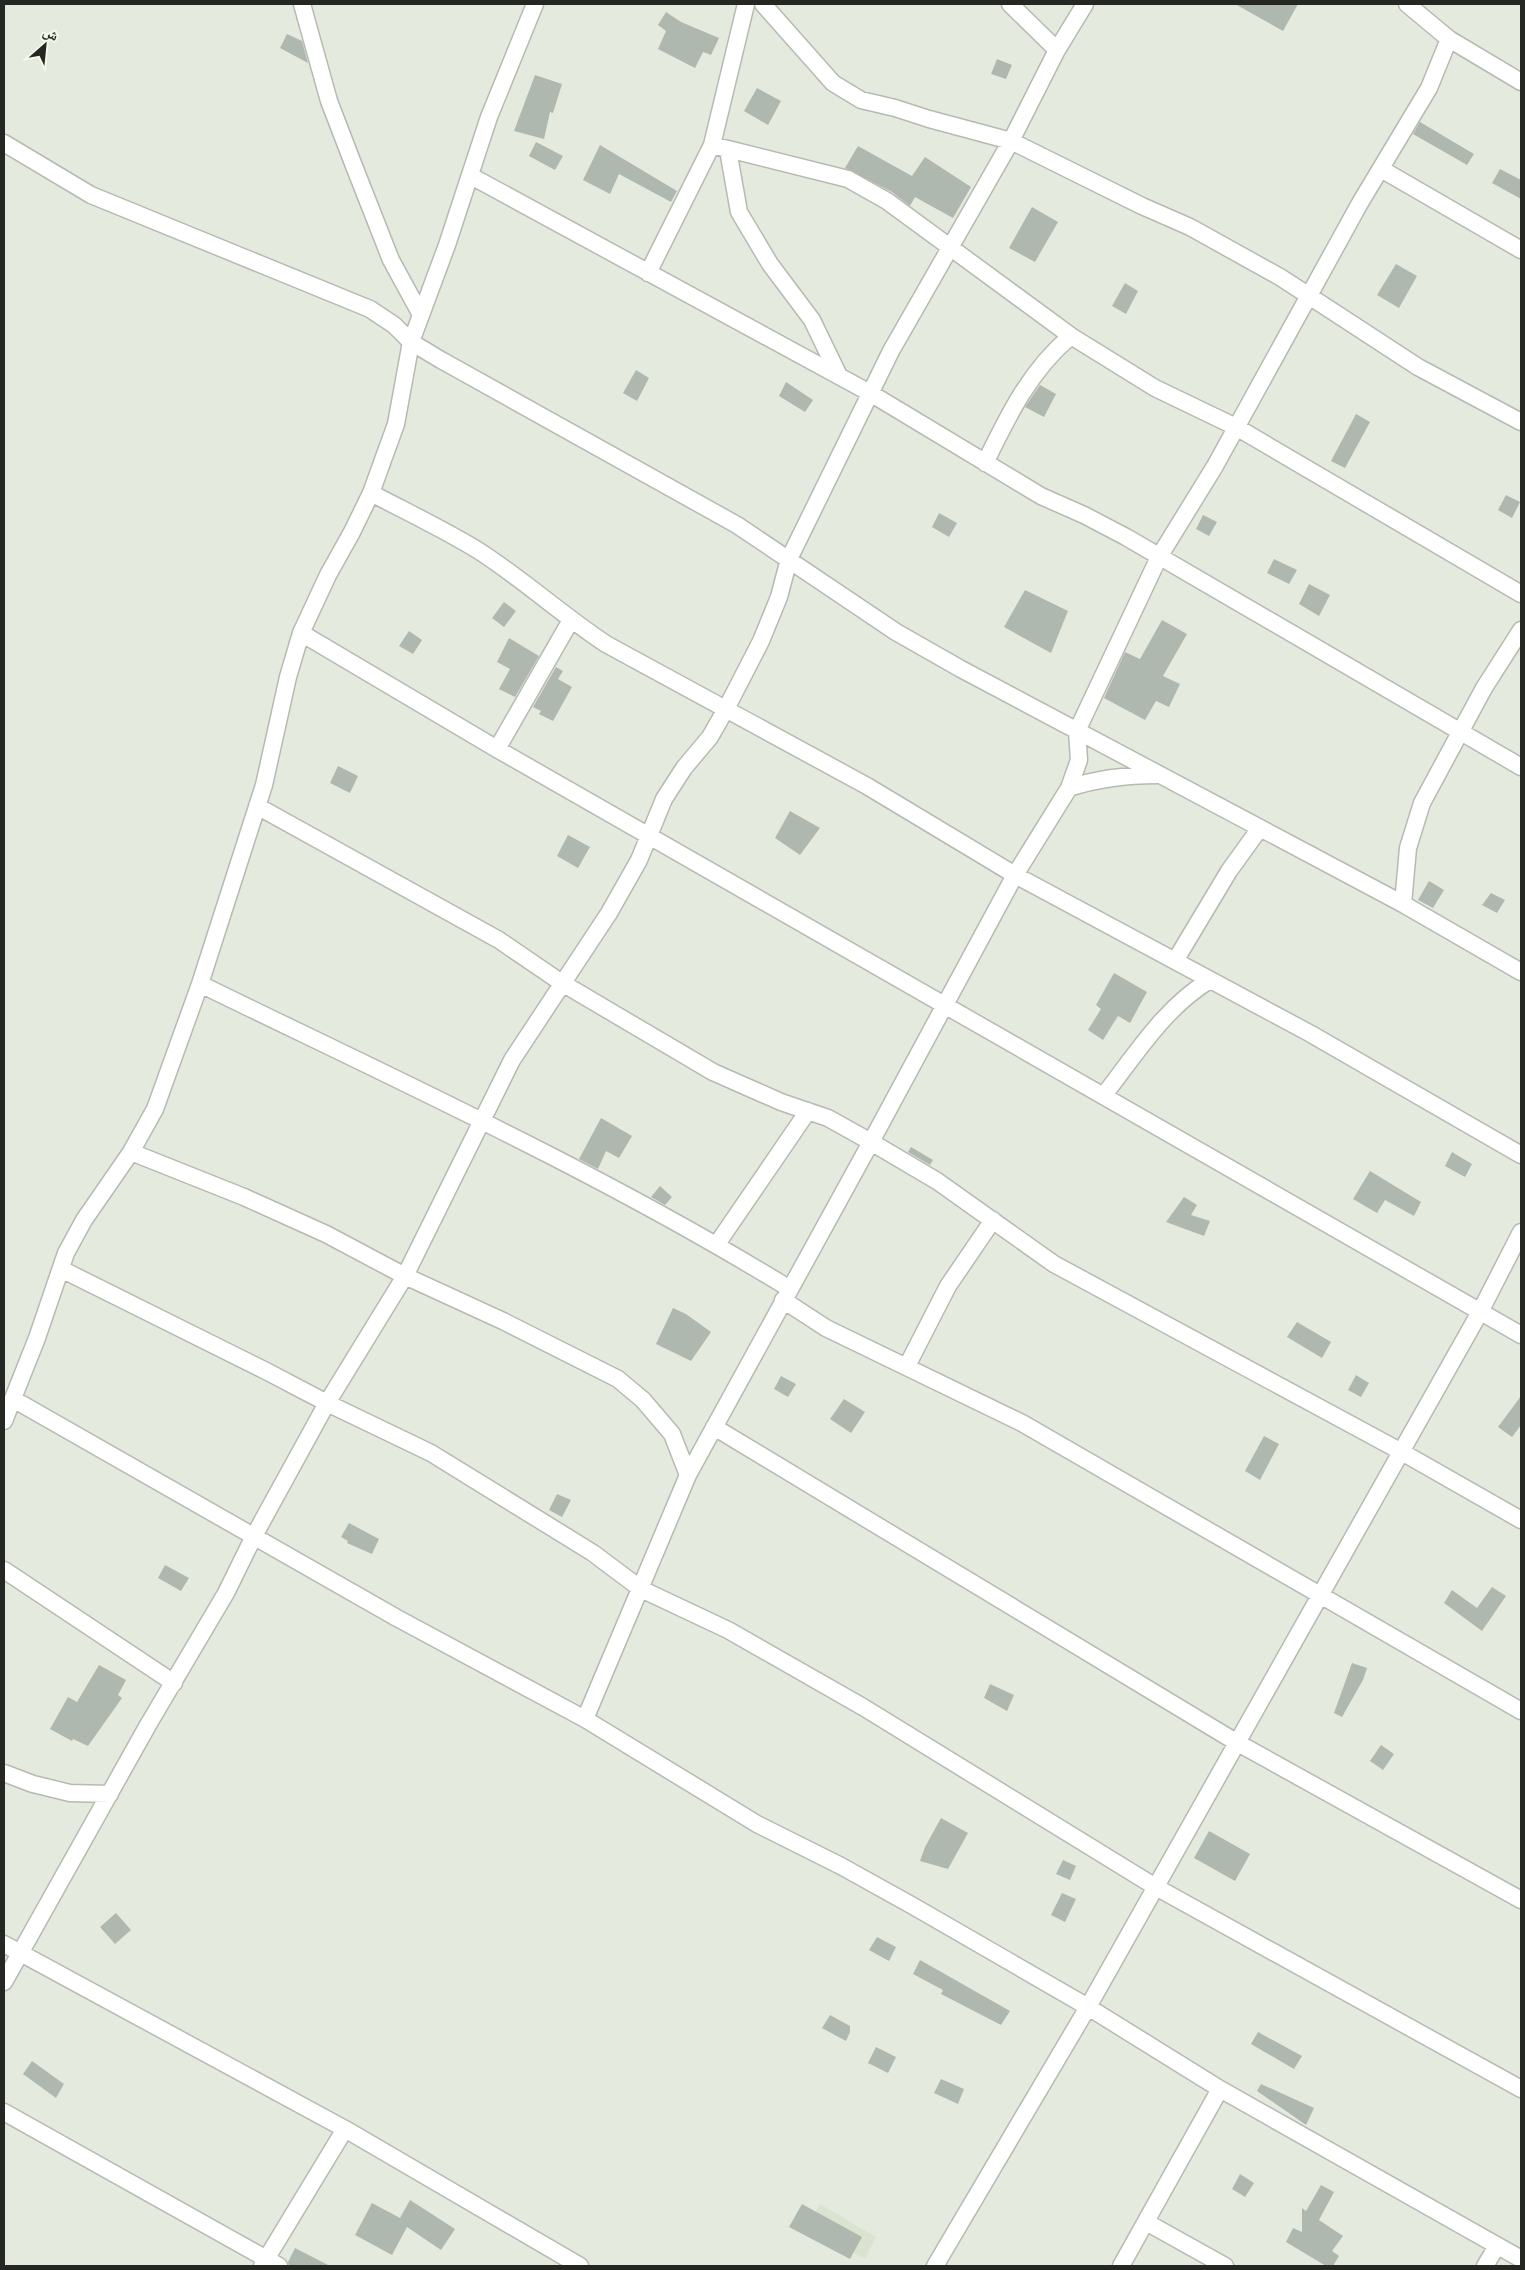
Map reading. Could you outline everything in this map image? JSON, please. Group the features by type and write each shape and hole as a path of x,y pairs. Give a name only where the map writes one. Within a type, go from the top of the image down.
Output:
{"street":[{"path":"302,4 329,101 391,260 421,315"},
{"path":"4,1421 66,1253 84,1220 131,1152 155,1109 200,984 264,785 288,677 301,633 328,575 371,493 396,424 411,342 471,176 489,117 534,4"},
{"path":"648,273 712,145 746,4"},
{"path":"763,4 833,83 861,100 1011,141 1142,206 1190,227 1280,277 1418,367 1521,422"},
{"path":"1010,4 1057,50"},
{"path":"4,1982 148,1725 226,1593 254,1536 327,1403 405,1276 512,1060 609,913 639,860 664,799 684,768 710,737 726,710 761,641 779,597 789,559 891,351 951,249 1011,141 1057,50 1085,4"},
{"path":"1409,4 1449,39 1521,82"},
{"path":"585,1719 688,1475 1015,875 1069,788 1079,760 1076,731 1159,557 1236,427 1381,169 1429,88 1449,39"},
{"path":"4,143 90,195 370,309 394,325 411,342 737,524 896,632 1076,731 1403,904 1521,972"},
{"path":"712,145 848,179 887,201 1071,336 1155,388 1236,427 1521,594"},
{"path":"728,150 739,212 770,264 812,320 839,376"},
{"path":"1381,169 1521,250"},
{"path":"471,176 870,393 1041,496 1084,515 1159,557 1521,767"},
{"path":"985,463 1018,398 1053,351 1071,336"},
{"path":"371,493 478,551 534,588 571,620 606,644 867,786 1015,875 1311,1034 1521,1155"},
{"path":"496,749 571,620"},
{"path":"1403,904 1408,848 1422,803 1484,688 1521,630"},
{"path":"301,633 496,749 1521,1335"},
{"path":"1069,788 1097,779 1122,775 1159,775"},
{"path":"257,806 499,940 562,983 714,1072 781,1102 828,1118 871,1142 937,1181 1054,1264 1400,1451 1521,1520"},
{"path":"1175,961 1229,871 1260,828"},
{"path":"1104,1095 1166,1015 1189,993 1210,980"},
{"path":"200,984 483,1121 716,1244 786,1295 826,1328 1022,1423 1521,1711"},
{"path":"716,1244 808,1111"},
{"path":"131,1152 280,1214 405,1276 503,1321 618,1379 643,1400 672,1434 688,1475"},
{"path":"907,1366 948,1286 993,1220"},
{"path":"935,2266 1088,2007 1154,1886 1480,1312 1521,1232"},
{"path":"61,1269 266,1370 327,1403 431,1453 593,1553 641,1589 728,1630 863,1707 1154,1886 1521,2089"},
{"path":"13,1399 398,1618 585,1719 757,1824 841,1866 1088,2007 1220,2089 1521,2259"},
{"path":"714,1427 1236,1742 1521,1900"},
{"path":"4,1570 174,1683"},
{"path":"4,1773 33,1784 70,1793 110,1794"},
{"path":"4,1944 345,2129 580,2266"},
{"path":"1121,2266 1220,2089"},
{"path":"4,2112 269,2264 345,2129"},
{"path":"1146,2222 1225,2266"},
{"path":"1485,2266 1496,2246"}],"shaded area":[{"path":"820,2204 876,2237 865,2259 805,2228"}],"building":[{"path":"1235,4 1298,4 1283,31"},
{"path":"666,12 681,22 719,38 711,55 703,52 695,68 658,49 666,31 658,25"},
{"path":"287,34 302,41 308,63 280,48"},
{"path":"997,59 1012,65 1006,79 991,74"},
{"path":"535,75 562,84 553,113 550,112 544,139 514,131"},
{"path":"757,88 781,101 768,125 744,111"},
{"path":"1420,122 1474,154 1467,165 1413,134"},
{"path":"536,142 563,156 555,170 529,156"},
{"path":"600,145 677,191 671,202 619,174 610,194 583,180"},
{"path":"858,146 912,176 925,157 971,187 953,218 915,197 910,206 892,192 845,168"},
{"path":"1500,169 1521,180 1521,199 1492,183"},
{"path":"1032,207 1058,222 1035,262 1009,248"},
{"path":"1396,264 1417,276 1399,308 1377,295"},
{"path":"1125,283 1138,291 1126,314 1112,306"},
{"path":"636,370 649,378 637,401 623,393"},
{"path":"786,382 813,400 805,412 779,396"},
{"path":"1040,385 1056,394 1044,417 1025,407"},
{"path":"1356,414 1370,422 1345,468 1331,461"},
{"path":"1506,495 1520,502 1512,518 1498,510"},
{"path":"939,513 957,523 949,537 932,527"},
{"path":"1203,515 1217,522 1209,536 1196,529"},
{"path":"1274,559 1297,570 1289,584 1267,573"},
{"path":"1309,584 1330,595 1319,616 1299,604"},
{"path":"1025,590 1068,611 1051,653 1004,627"},
{"path":"504,602 516,611 504,627 492,618"},
{"path":"1162,620 1187,634 1163,676 1180,684 1169,707 1156,701 1145,720 1104,698 1125,652 1140,659"},
{"path":"409,631 422,640 413,654 399,646"},
{"path":"509,638 539,656 515,697 499,689 510,669 497,662"},
{"path":"556,667 563,671 558,679 572,687 553,721 539,714 541,711 533,707"},
{"path":"338,766 358,776 350,793 330,783"},
{"path":"790,811 820,828 800,855 775,838"},
{"path":"568,835 590,847 578,868 557,856"},
{"path":"1429,881 1444,890 1433,908 1418,900"},
{"path":"1491,893 1505,900 1497,913 1482,905"},
{"path":"1114,973 1147,992 1130,1023 1118,1016 1103,1040 1088,1030 1101,1009 1096,1005"},
{"path":"601,1118 632,1136 619,1158 606,1151 598,1169 579,1159"},
{"path":"911,1147 933,1160 930,1165 908,1152"},
{"path":"1452,1152 1472,1164 1465,1177 1445,1166"},
{"path":"1370,1171 1421,1202 1414,1216 1385,1200 1377,1213 1353,1199"},
{"path":"660,1186 672,1197 665,1205 651,1197"},
{"path":"1184,1197 1197,1205 1191,1215 1210,1221 1204,1236 1166,1222"},
{"path":"673,1308 686,1314 711,1332 691,1361 656,1344"},
{"path":"1297,1322 1331,1342 1322,1358 1287,1337"},
{"path":"1356,1375 1369,1383 1361,1397 1348,1390"},
{"path":"781,1376 796,1384 788,1397 774,1389"},
{"path":"1521,1396 1521,1425 1512,1437 1498,1427"},
{"path":"844,1399 865,1412 851,1433 830,1419"},
{"path":"1264,1436 1279,1444 1260,1480 1245,1471"},
{"path":"557,1494 571,1500 562,1517 549,1510"},
{"path":"349,1523 379,1539 372,1554 347,1543 348,1541 341,1537"},
{"path":"165,1565 189,1578 181,1591 158,1578"},
{"path":"1492,1587 1506,1596 1482,1631 1444,1603 1452,1590 1477,1608"},
{"path":"1352,1663 1367,1668 1363,1680 1342,1717 1334,1713"},
{"path":"99,1665 126,1680 118,1695 122,1698 88,1746 73,1739 72,1741 50,1729 68,1697 77,1702"},
{"path":"990,1684 1014,1695 1007,1711 984,1698"},
{"path":"1381,1745 1394,1754 1383,1770 1370,1761"},
{"path":"941,1818 968,1833 948,1869 920,1861 925,1847"},
{"path":"1209,1831 1250,1854 1235,1881 1194,1858"},
{"path":"1063,1860 1076,1866 1070,1880 1056,1874"},
{"path":"1062,1893 1076,1899 1065,1922 1051,1915"},
{"path":"116,1913 131,1930 115,1944 100,1927"},
{"path":"877,1937 896,1947 889,1961 869,1950"},
{"path":"920,1960 1010,2011 1001,2025 941,1994 943,1990 913,1974"},
{"path":"830,2015 850,2026 850,2032 846,2041 822,2028"},
{"path":"1258,2032 1302,2056 1294,2069 1251,2044"},
{"path":"876,2047 896,2057 888,2073 868,2063"},
{"path":"32,2061 64,2084 56,2098 23,2074"},
{"path":"941,2079 964,2089 958,2104 934,2093"},
{"path":"1261,2084 1314,2108 1306,2125 1257,2091"},
{"path":"1240,2174 1254,2183 1245,2197 1232,2189"},
{"path":"1321,2185 1334,2192 1319,2220 1343,2236 1332,2251 1339,2256 1333,2266 1326,2266 1286,2242 1293,2228 1302,2232 1302,2208 1306,2211"},
{"path":"410,2200 455,2229 441,2250 407,2227 392,2255 355,2235 372,2203 400,2218"},
{"path":"802,2204 862,2237 850,2259 789,2227"},
{"path":"295,2248 330,2266 289,2266 288,2262"}]}
